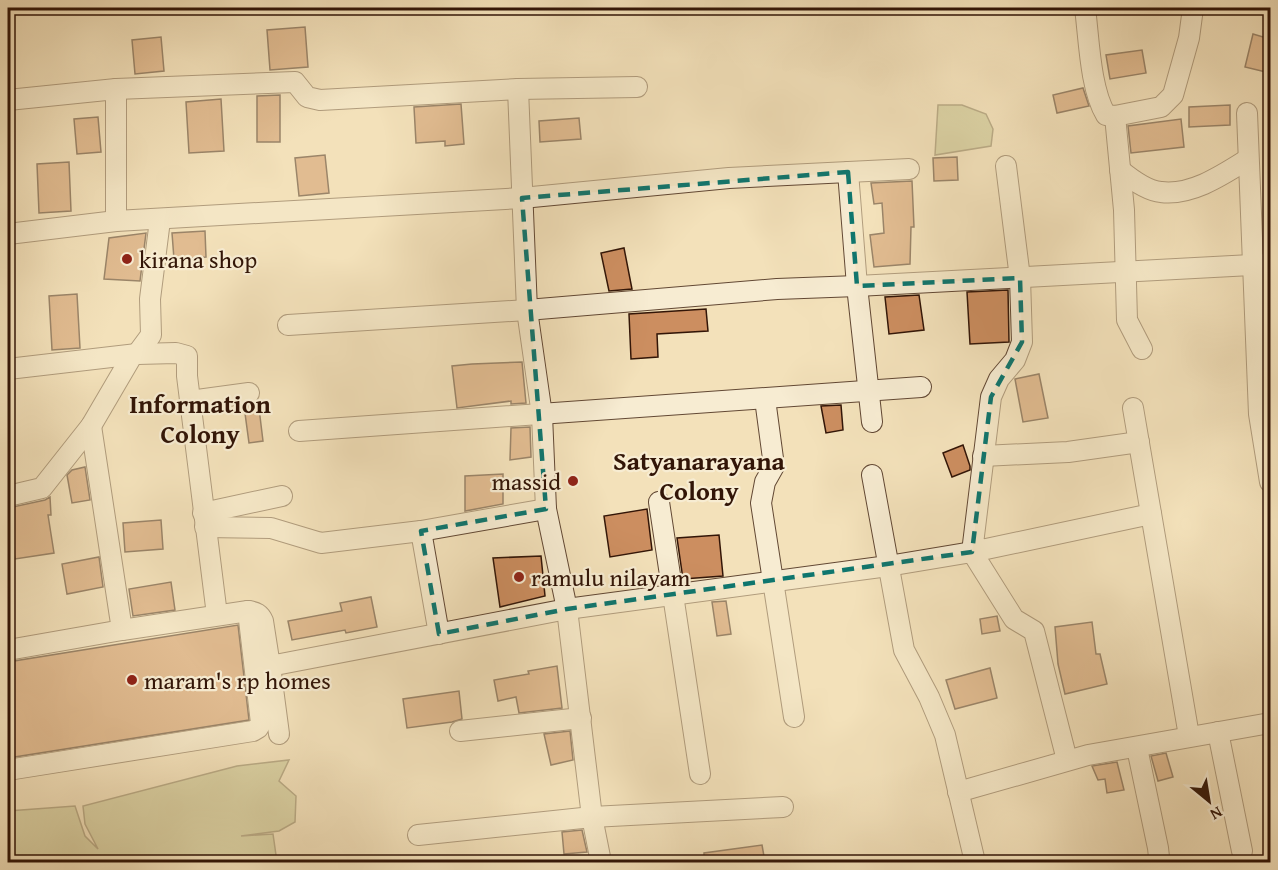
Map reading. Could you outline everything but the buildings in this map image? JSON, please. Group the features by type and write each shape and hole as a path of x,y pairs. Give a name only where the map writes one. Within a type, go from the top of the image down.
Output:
{"street":[{"path":"1085,8 1095,87 1100,106 1106,114 1115,116 1161,107 1173,95 1189,38 1193,8"},
{"path":"8,100 116,89 295,82 307,97 320,100 518,89 637,87"},
{"path":"116,89 116,221"},
{"path":"518,89 527,310 542,415 546,509 567,609 592,817 601,862"},
{"path":"1247,113 1248,159 1261,265 1259,414 1270,482"},
{"path":"1115,116 1124,210 1127,320 1142,349"},
{"path":"1120,170 1132,181 1161,193 1190,190 1224,174 1248,159"},
{"path":"1006,166 1020,278 1022,342 1015,360 999,379 991,397 972,552 1014,619 1034,631 1067,760"},
{"path":"8,234 116,221 522,198 729,178 909,169"},
{"path":"848,172 857,286 872,422"},
{"path":"8,496 42,488 92,426 134,355 152,335 150,299 160,220"},
{"path":"288,326 527,310 777,288 1261,265"},
{"path":"8,369 134,355 176,353 187,356 186,376 217,615"},
{"path":"299,431 921,387"},
{"path":"190,401 249,393"},
{"path":"765,399 774,466 765,482 761,503 794,717"},
{"path":"1133,408 1189,736"},
{"path":"92,426 122,630"},
{"path":"983,456 1068,452 1139,442"},
{"path":"872,475 904,650 929,697 945,735 975,862"},
{"path":"204,520 282,496"},
{"path":"659,502 700,774"},
{"path":"204,520 272,528 321,543 421,531 546,509"},
{"path":"270,666 567,609 888,566 972,552 1151,514"},
{"path":"421,531 439,634"},
{"path":"8,770 253,731 258,728 261,723 248,611"},
{"path":"8,650 217,615 255,612 261,616 263,621 279,734"},
{"path":"460,731 581,718"},
{"path":"958,792 1067,760 1270,723"},
{"path":"1218,732 1242,851"},
{"path":"1137,748 1158,848 1159,857 1156,862"},
{"path":"418,835 592,817 783,807"}],"highlighted area":[{"path":"848,172 857,286 1020,278 1022,342 991,397 972,552 567,609 439,634 421,531 546,509 522,198"}],"green space":[{"path":"938,105 962,105 986,114 993,129 991,146 935,155"},
{"path":"289,760 279,781 296,796 295,822 279,831 241,836 273,834 277,862 85,862 90,857 82,862 8,862 8,811 75,806 85,836 98,849 85,824 83,806 237,766"}],"place":[{"name":"kirana shop","path":"127,259"},
{"name":"massid","path":"573,481"},
{"name":"ramulu nilayam","path":"519,577"},
{"name":"maram's rp homes","path":"132,680"}],"district":[{"name":"Information Colony","path":"200,418"},
{"name":"Satyanarayana Colony","path":"699,475"}]}
